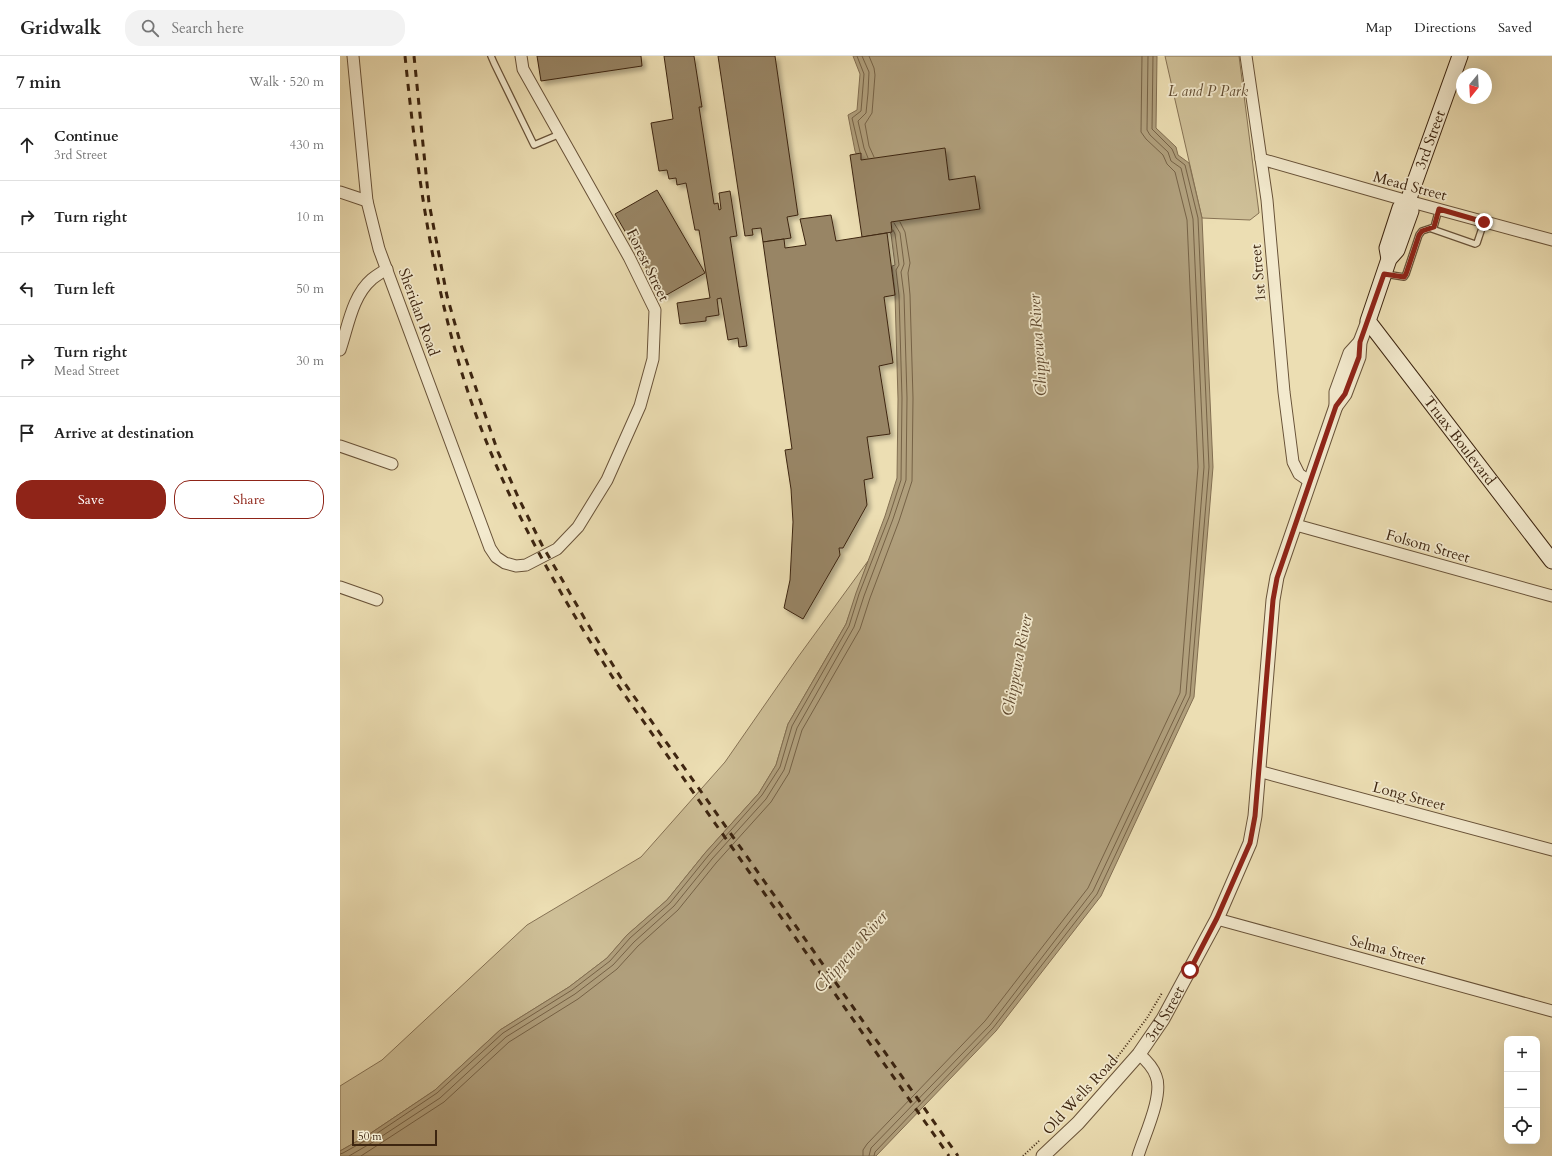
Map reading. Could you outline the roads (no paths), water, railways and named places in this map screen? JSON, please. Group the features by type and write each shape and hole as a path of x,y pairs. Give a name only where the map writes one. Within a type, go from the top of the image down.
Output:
{"main road":[{"name":"3rd Street","path":"1368,321 1389,259 1398,250 1411,211 1408,201 1460,56"},
{"name":"Truax Boulevard","path":"1368,321 1552,561"}],"street":[{"name":"Sheridan Road","path":"353,56 367,201 379,248 490,548 496,557 505,563"},
{"name":"Forest Street","path":"505,563 516,566 526,566 557,549 578,527 607,480 640,406 653,360 655,310 629,257 523,69 521,56"},
{"name":"1st Street","path":"1246,56 1267,200 1284,392 1293,462 1299,474 1309,481"},
{"name":"Mead Street","path":"1261,159 1552,240"},
{"path":"340,192 367,201"},
{"path":"340,350 356,300 371,280 387,269"},
{"name":"3rd Street","path":"1138,1156 1157,1100 1158,1085 1156,1075 1149,1064 1139,1054 1163,1019 1217,918 1250,843 1253,831 1273,600 1277,578 1296,525 1309,481 1336,406 1336,392 1350,354 1360,342 1368,321"},
{"path":"340,446 392,464"},
{"name":"Folsom Street","path":"1296,525 1552,596"},
{"path":"340,587 377,600"},
{"name":"Long Street","path":"1258,771 1552,850"},
{"name":"Selma Street","path":"1217,918 1552,1011"},
{"name":"Old Wells Road","path":"1043,1156 1078,1124 1139,1054"}],"lane":[{"path":"491,56 534,145 560,134"},
{"path":"1432,229 1434,227 1439,209"},
{"path":"1384,274 1404,277 1419,235 1422,231 1432,229 1475,244 1477,243 1484,222"}],"water":[{"name":"Chippewa River","path":"853,56 1157,56 1156,128 1176,147 1178,155 1189,163 1202,218 1213,467 1194,697 1101,896 996,1031 876,1156 340,1156 340,1151 368,1135 435,1090 500,1030 569,987 607,958 627,935 667,900 705,853 759,793 776,765 788,724 846,624 885,516 897,478 898,399 895,295 892,266 895,265 891,234 887,228 883,215 855,151 848,115 857,110 860,74"}],"railway":[{"path":"405,56 421,187 428,231 446,317 471,401 500,474 517,510 573,614 615,681 949,1156"},
{"path":"414,56 429,203 447,296 461,345 498,452 519,499 542,545 621,678 958,1156"}],"park label":[{"name":"L and P Park","path":"1208,91"}]}
